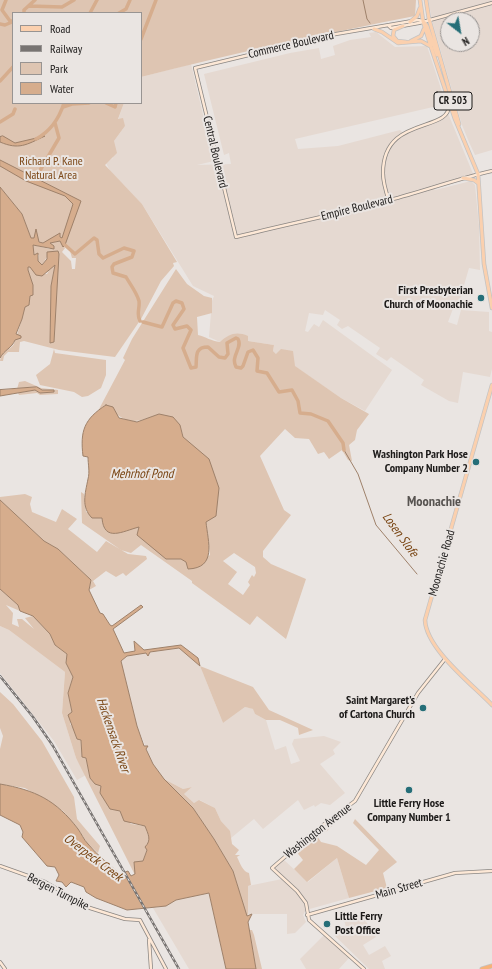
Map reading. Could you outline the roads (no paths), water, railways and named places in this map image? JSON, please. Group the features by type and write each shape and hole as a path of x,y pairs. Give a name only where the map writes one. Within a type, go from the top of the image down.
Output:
{"highway":[{"path":"482,969 492,966"}],"main road":[{"name":"CR 503","path":"420,0 424,28 448,98 478,174 484,264 492,308"},
{"name":"CR 503","path":"426,0 429,19 464,139"},
{"path":"410,22 417,16 420,6"},
{"path":"423,21 426,23 442,64"},
{"path":"403,26 394,30 393,36 397,41 403,42 417,39 424,31 424,28"},
{"path":"374,28 398,44 423,41 431,47"},
{"path":"463,178 474,180 479,185"},
{"name":"Moonachie Road","path":"492,385 425,616 425,627 445,659 492,705"}],"street":[{"path":"423,21 492,3"},
{"name":"Commerce Boulevard","path":"195,68 323,37 423,21"},
{"name":"Commerce Boulevard","path":"388,26 391,28 423,21"},
{"name":"Central Boulevard","path":"195,68 236,237"},
{"path":"388,201 383,173 384,161 390,148 398,137 408,130 445,117 449,110 448,98"},
{"name":"Empire Boulevard","path":"236,237 388,201 463,178 492,171"},
{"name":"Washington Avenue","path":"307,915 306,903 297,891 272,868 315,831 355,801 418,693 445,659"},
{"name":"Bergen Turnpike","path":"0,866 45,882 90,908 124,919 140,920 149,937"},
{"name":"Main Street","path":"307,915 455,874 492,870"},
{"path":"307,915 309,920 364,969"},
{"path":"149,937 166,969"},
{"path":"149,937 151,969"},
{"path":"150,950 155,947"},
{"path":"0,962 5,969"}],"water":[{"path":"3,136 15,143 45,136 27,144 12,146 0,142 0,137"},
{"path":"0,160 81,201 63,247 60,241 50,243 54,246 54,249 33,245 34,255 38,253 38,261 42,265 47,259 47,252 58,251 59,254 54,342 50,343 51,286 55,265 42,276 36,275 30,267 28,267 33,285 33,295 30,296 29,305 25,307 16,334 21,336 21,338 15,340 0,358 0,187 22,214 31,238 34,238 36,229 39,242 43,243 60,233 60,237 62,238 73,204 65,196 26,181 0,166"},
{"path":"37,387 42,390 54,390 54,392 40,393 35,390 0,396 0,390"},
{"name":"Mehrhof Pond","path":"106,405 113,407 119,418 137,422 159,414 173,417 180,425 183,437 209,459 219,488 216,516 206,522 209,553 203,564 197,568 188,569 186,562 181,559 166,559 137,535 139,527 121,533 110,533 106,531 102,518 92,518 86,509 85,500 89,468 88,457 83,456 83,433 88,421"},
{"path":"0,500 44,541 58,549 91,580 89,590 100,613 103,614 110,625 112,626 141,605 143,607 113,629 124,653 135,651 134,641 144,650 181,645 198,658 200,666 179,648 150,652 148,656 146,653 127,656 121,661 137,726 144,746 148,746 146,749 153,764 164,779 193,808 214,839 233,871 247,916 252,914 248,922 256,969 226,969 209,893 176,900 166,906 127,910 96,898 86,892 84,887 71,882 66,887 62,882 56,881 59,875 55,867 47,866 22,837 23,832 20,825 0,815 0,784 24,789 53,804 70,819 85,841 99,856 120,874 128,871 131,876 135,874 134,862 143,861 147,850 145,847 149,837 145,826 124,821 120,811 110,809 100,793 101,786 95,784 90,778 86,758 82,757 81,740 77,739 68,715 72,712 68,693 73,677 66,663 67,654 55,645 50,634 33,616 20,611 18,605 0,589"}],"waterway":[{"path":"6,0 2,10 10,21 12,21"},
{"path":"24,12 24,10 35,0"},
{"path":"29,6 62,7 74,0"},
{"path":"91,12 97,0"},
{"path":"121,12 126,9 130,0"},
{"path":"142,36 156,0"},
{"path":"363,0 367,19 370,23"},
{"path":"0,24 5,25 12,22"},
{"path":"0,81 12,68"},
{"path":"36,139 54,124 64,104"},
{"path":"63,107 72,104"},
{"path":"108,104 115,107 116,104"},
{"path":"0,122 13,114 15,109"},
{"path":"35,179 59,138 55,123"},
{"name":"Losen Slofe","path":"65,245 75,254 94,238 97,240 99,254 103,258 124,248 134,251 132,257 114,264 112,267 113,273 126,277 137,295 139,301 138,316 140,321"},
{"name":"Losen Slofe","path":"143,322 162,327 173,303 176,301 182,303 184,309 173,325 175,329 187,326 191,330 183,348 191,368 196,367 197,353 200,349 208,347 219,357 225,358 228,354 227,343 236,338 238,339 239,346 234,359 236,367 241,368 248,352 253,350 258,358 257,371 267,373 279,392 292,390 298,401 300,413 311,414 328,421 343,443 344,450"},
{"name":"Losen Slofe","path":"344,450 358,474 376,525 417,574"}],"railway":[{"path":"0,676 33,717 53,746 179,969"}],"place":[{"name":"First Presbyterian Church of Moonachie","path":"481,298"},
{"name":"Washington Park Hose Company Number 2","path":"476,462"},
{"name":"Saint Margaret's of Cartona Church","path":"423,708"},
{"name":"Little Ferry Hose Company Number 1","path":"409,790"},
{"name":"Little Ferry Post Office","path":"327,924"}],"district":[{"name":"Moonachie","path":"434,502"}],"park label":[{"name":"Richard P. Kane Natural Area","path":"51,169"}],"water label":[{"name":"Hackensack River","path":"113,735"},
{"name":"Overpeck Creek","path":"93,858"}]}
